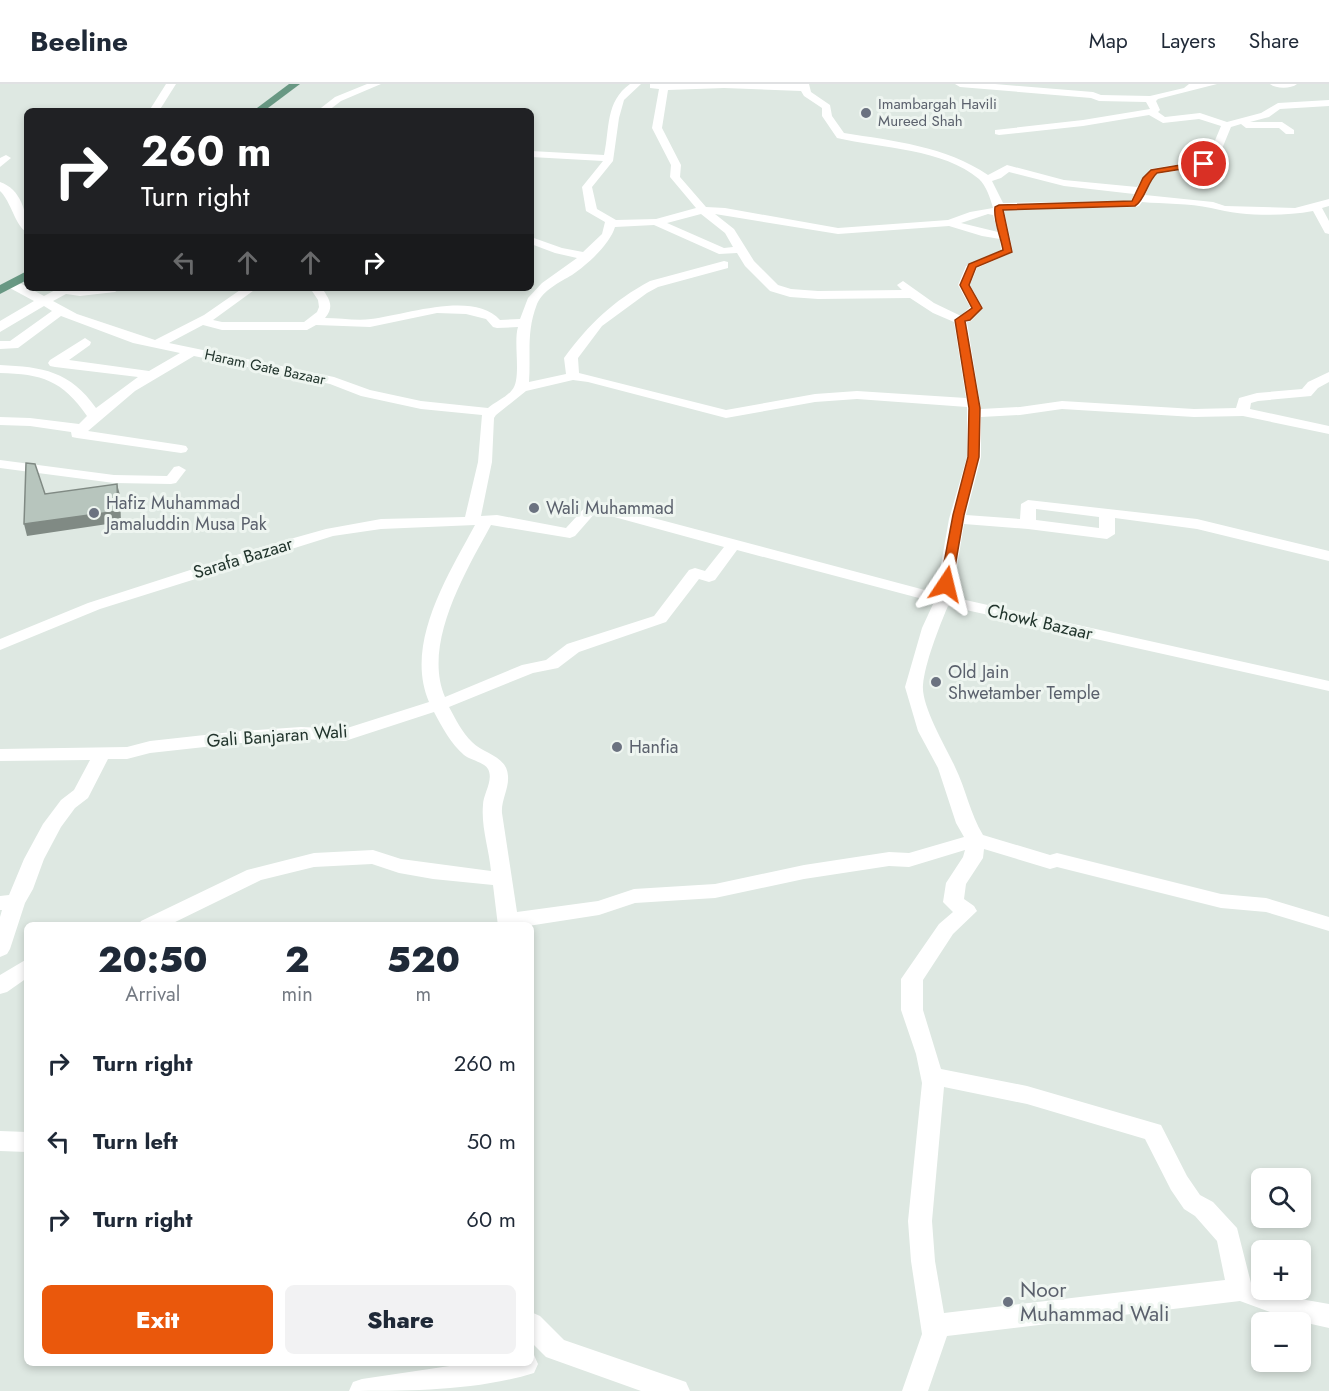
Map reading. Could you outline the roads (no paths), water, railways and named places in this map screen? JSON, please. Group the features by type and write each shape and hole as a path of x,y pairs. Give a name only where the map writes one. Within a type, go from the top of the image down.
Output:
{"main road":[{"path":"262,108 295,84"},
{"path":"3,286 24,276"}],"street":[{"path":"156,108 171,84"},
{"path":"326,108 338,99 376,84"},
{"path":"508,922 503,898 492,806 500,777 492,761 474,754 455,733 441,705 430,680 433,639 453,581 485,521 487,418 491,412 519,392 523,381 522,336 532,301 543,288 586,256 607,235 611,221 592,211 587,187 607,163 617,102 639,84 664,88 724,85 750,88 803,86 827,107 827,116 841,136 848,139 893,143 938,155 959,162 986,179 999,210 1007,252 972,266 964,285 977,308 967,318 960,320 944,315 907,289 818,295 790,293 774,288 757,273 739,249 730,231 703,210 675,177 676,165 657,131 658,110 664,88"},
{"path":"960,84 1037,88 1093,95 1099,98 1153,99 1161,94 1212,84"},
{"path":"1167,84 1178,92"},
{"path":"1275,84 1292,84"},
{"path":"999,132 1083,123 1151,112 1155,110 1153,99"},
{"path":"610,224 656,222 703,210 725,211 838,231 950,223 988,211 1135,204 1147,178 1154,171 1207,163 1214,156 1231,124 1265,115 1278,106 1329,103"},
{"path":"1151,112 1162,120 1200,116 1231,124 1282,125 1290,132"},
{"path":"534,154 555,153 583,158 608,158"},
{"path":"986,179 997,176 1007,168 1064,183 1213,205 1223,209 1295,211 1324,205 1329,231"},
{"path":"0,185 13,197 24,221"},
{"path":"656,222 723,252 739,249"},
{"path":"950,223 982,234 1005,236"},
{"path":"534,243 559,251 586,256"},
{"path":"573,376 571,358 597,323 605,316 654,284 724,265"},
{"name":"Haram Gate Bazaar","path":"3,286 44,302 73,317 138,340 334,381 366,393 421,405 491,412"},
{"path":"0,328 63,291"},
{"path":"157,344 201,321 246,291"},
{"path":"201,321 222,326 307,326 322,314 325,307 324,300 318,291"},
{"path":"313,321 369,323 438,309 466,310 490,316 497,324 525,322"},
{"path":"0,363 7,345 61,310"},
{"path":"915,1391 935,1334 923,1262 920,1221 933,1083 927,1054 912,1010 912,979 946,929 967,911 953,902 956,883 973,858 976,840 966,823 947,768 927,731 915,687 930,628 944,600 957,519 974,457 974,408 960,320"},
{"path":"0,369 37,370 58,362 85,342"},
{"path":"181,449 78,434 94,416 149,375 191,352"},
{"path":"58,362 149,375"},
{"path":"37,370 74,389 94,416"},
{"path":"520,388 573,376 589,378 726,414 816,398 857,395 1020,411 1062,405 1194,413 1243,412 1329,430"},
{"path":"1243,412 1244,401 1257,397 1306,393 1313,385 1329,376"},
{"path":"0,421 30,422 81,429"},
{"path":"0,464 114,479 171,480 179,470"},
{"name":"Sarafa Bazaar","path":"0,645 94,606 264,551 331,532 381,524 485,521 570,533 593,507 614,512"},
{"name":"Chowk Bazaar","path":"614,512 944,600 1329,686"},
{"path":"957,519 1028,524 1107,534 1107,513 1197,524 1329,556"},
{"name":"Gali Banjaran Wali","path":"0,755 127,753 150,747 241,737 301,733 345,735 441,705 528,669 552,664 573,648 660,619 695,573 708,577 733,545"},
{"path":"0,949 7,902 24,889 34,859 53,824 68,804 81,795 102,753"},
{"path":"513,922 599,908 634,896 715,891 804,872 889,859 909,860 976,840 1050,862 1057,860 1221,902 1266,905 1329,924"},
{"path":"156,922 254,875 314,860 373,857 399,866 433,872 502,879"},
{"path":"0,986 24,969"},
{"path":"931,1076 1028,1095 1153,1131 1179,1183 1192,1202 1204,1209 1228,1236 1240,1290"},
{"path":"0,1141 24,1142"},
{"path":"934,1326 1240,1290 1289,1308 1329,1316"},
{"path":"534,1327 555,1349 624,1382 677,1391"},
{"path":"534,1359 555,1349"},
{"path":"362,1391 520,1366"}],"place":[{"name":"Imambargah Havili Mureed Shah","path":"866,113"},
{"name":"Wali Muhammad","path":"534,508"},
{"name":"Hafiz Muhammad Jamaluddin Musa Pak","path":"94,513"},
{"name":"Old Jain Shwetamber Temple","path":"936,682"},
{"name":"Hanfia","path":"617,747"},
{"name":"Noor Muhammad Wali","path":"1008,1302"}]}
